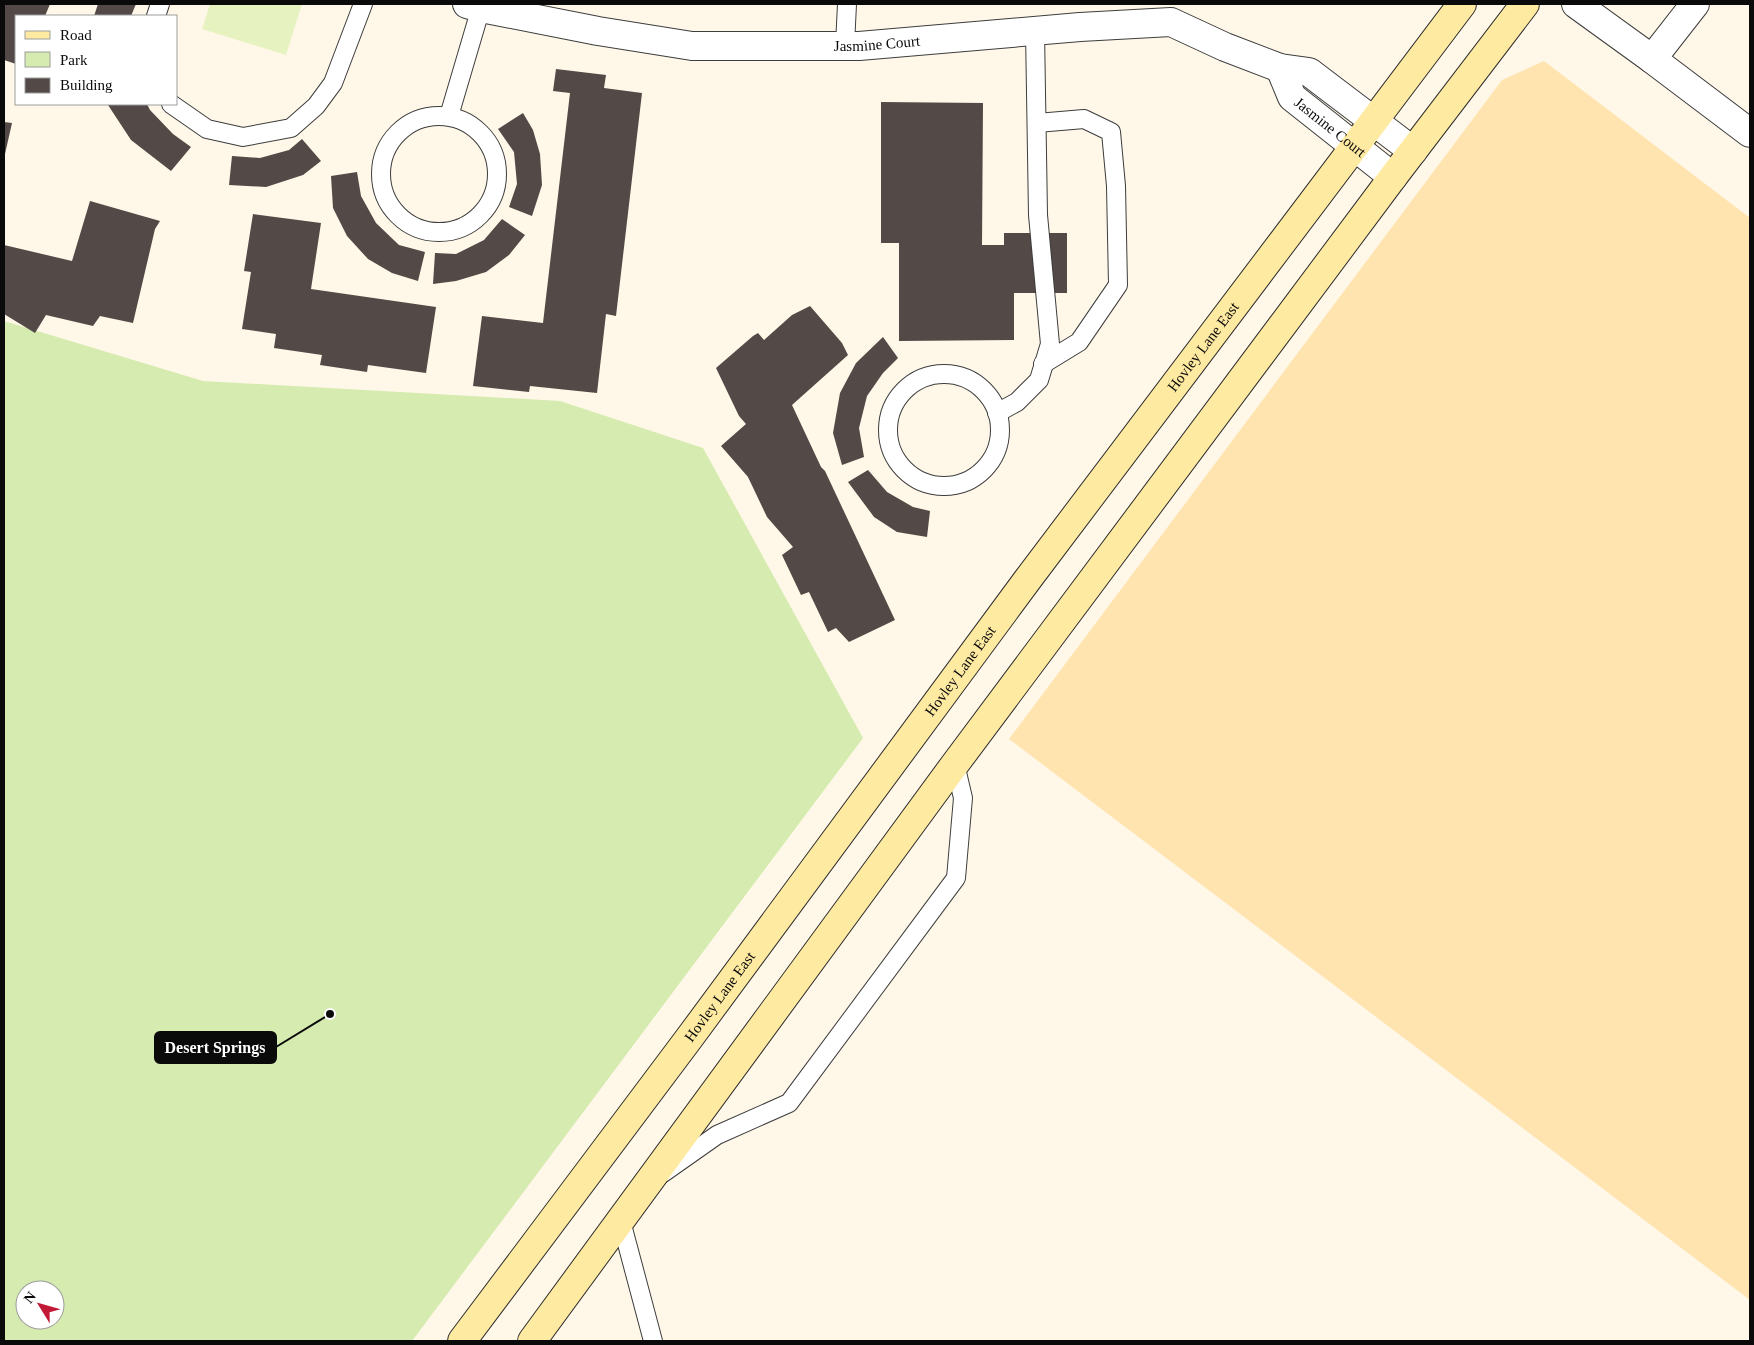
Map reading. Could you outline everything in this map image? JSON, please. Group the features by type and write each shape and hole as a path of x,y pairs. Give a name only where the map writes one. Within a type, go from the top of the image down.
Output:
{"street":[{"name":"Hovley Lane East","path":"462,1341 690,1037 1028,579 1462,4"},
{"path":"532,1341 955,764 1393,177 1525,4"},
{"path":"1576,4 1750,133"},
{"path":"1652,59 1695,4"},
{"name":"Jasmine Court","path":"477,5 598,32 692,46 846,46 1171,22 1225,47 1280,68 1309,72 1413,151"},
{"name":"Jasmine Court","path":"1280,68 1292,97 1393,177"},
{"path":"474,1341 552,1222"}],"lane":[{"path":"172,105 207,129 242,137 291,128 316,106 333,83 363,4"},
{"path":"846,46 847,4"},
{"path":"448,116 477,5"},
{"path":"997,413 1017,402 1039,380 1050,344 1038,215 1035,31"},
{"path":"430,116 448,116 467,122 482,135 493,152 497,171 494,191 486,208 471,222 453,230 434,232 414,227 399,216 388,202 381,184 381,166 386,148 398,132 412,121 430,116"},
{"path":"1037,123 1084,119 1111,132 1116,186 1118,285 1079,342 1043,364"},
{"path":"947,374 964,377 979,386 990,398 997,413 1000,432 996,449 987,465 973,477 956,484 938,486 921,481 905,471 894,457 888,440 888,423 893,406 902,392 915,382 931,375 947,374"},
{"path":"647,1185 717,1135 789,1103 951,885 956,878 963,798 955,764"},
{"path":"621,1221 654,1341"}],"green space":[{"path":"210,4 302,4 286,55 202,29"},
{"path":"4,321 203,381 560,401 703,448 863,738 412,1341 4,1341"}],"sand":[{"path":"1544,61 1750,218 1750,1300 1009,739 1502,80"}],"building":[{"path":"4,4 50,4 45,15 15,15 15,64 4,60"},
{"path":"98,4 136,4 131,15 94,15"},
{"path":"556,69 606,75 604,88 642,93 616,316 606,314 597,393 530,386 529,392 473,386 482,316 543,323 570,93 553,91"},
{"path":"881,102 983,103 982,245 1004,245 1004,233 1067,233 1067,293 1014,293 1014,340 899,341 899,243 881,243"},
{"path":"108,105 148,105 173,134 191,147 171,171 131,140"},
{"path":"523,113 533,130 540,154 542,185 532,216 509,207 517,184 514,152 498,129"},
{"path":"4,122 12,123 5,154 4,154"},
{"path":"302,139 321,161 303,175 266,187 229,185 232,156 260,158 289,150"},
{"path":"357,172 361,196 376,223 399,245 425,252 418,281 392,273 368,259 347,236 333,208 331,176"},
{"path":"90,201 160,221 155,229 133,323 100,316 93,326 46,315 35,333 4,314 4,245 72,261"},
{"path":"253,214 321,223 311,289 436,307 426,373 368,365 367,372 320,365 322,355 274,348 276,334 242,329 251,272 244,271"},
{"path":"502,219 525,235 509,255 486,272 456,281 433,284 435,253 456,254 484,240"},
{"path":"810,306 842,343 848,355 792,405 895,620 849,642 836,628 828,632 809,592 801,595 782,555 793,547 767,517 748,477 721,446 746,424 739,416 716,368 753,336 758,333 764,340 792,315"},
{"path":"883,337 898,358 883,373 867,396 859,428 864,457 842,465 833,433 840,393 856,363"},
{"path":"868,470 887,492 913,507 930,511 927,537 897,532 874,517 848,482"}],"place":[{"name":"Desert Springs","path":"330,1014"}]}
